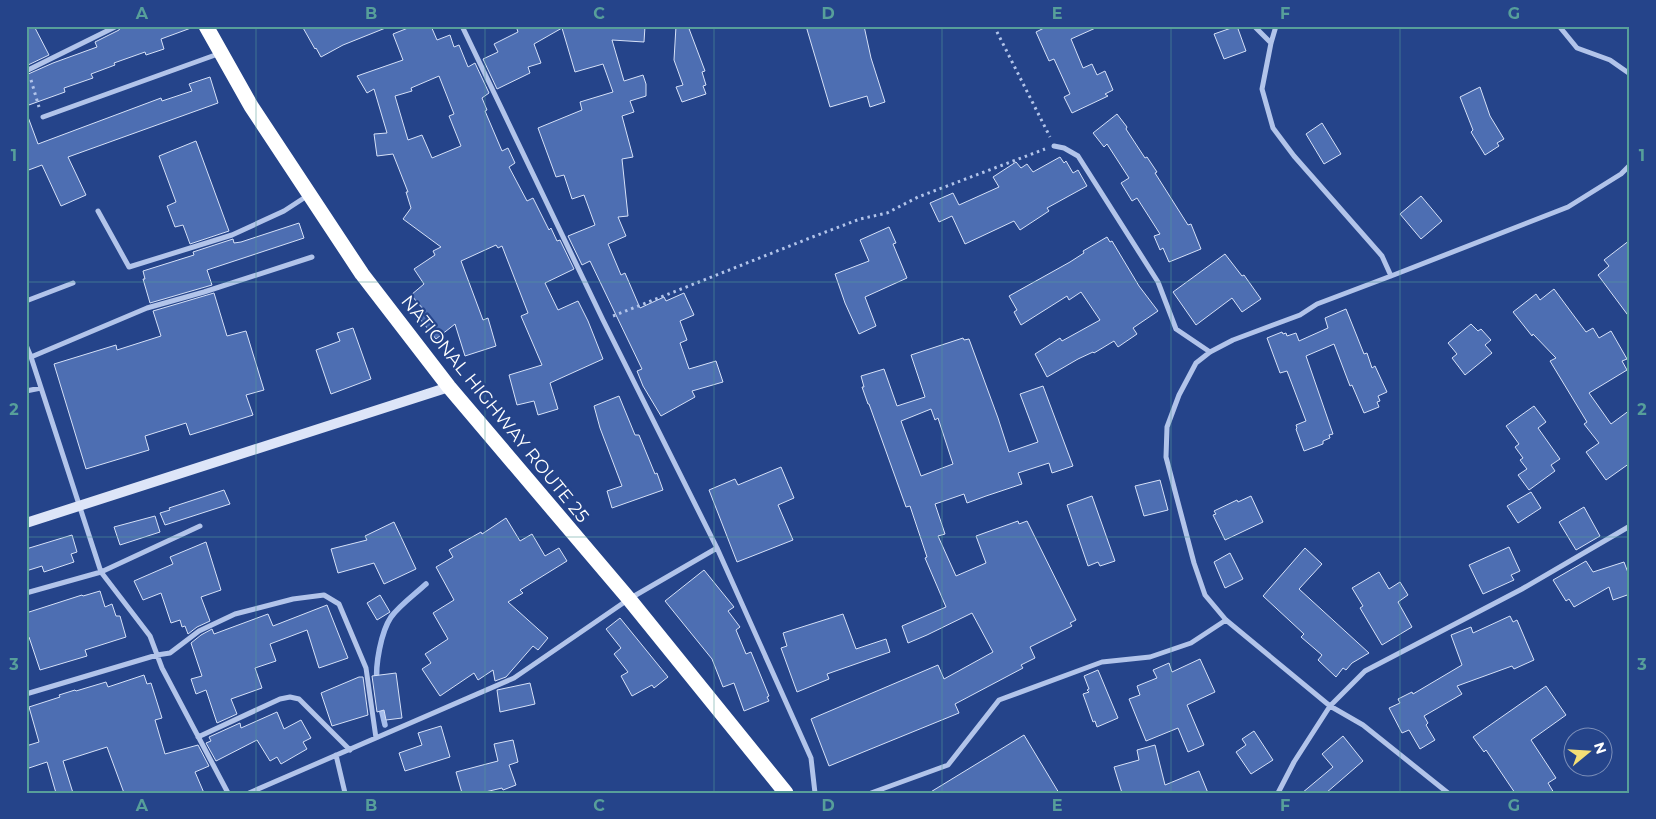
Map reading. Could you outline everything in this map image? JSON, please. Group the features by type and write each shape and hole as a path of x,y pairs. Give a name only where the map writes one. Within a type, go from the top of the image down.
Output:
{"highway":[{"name":"NATIONAL HIGHWAY ROUTE 25","path":"206,26 251,106 362,274 449,387 629,600 786,793"}],"street":[{"path":"27,71 118,26"},
{"path":"462,26 603,320 717,548 811,758 816,793"},
{"path":"1254,26 1271,43"},
{"path":"1276,26 1262,89 1273,128 1294,156 1382,256 1391,276"},
{"path":"1559,26 1577,48 1610,60 1630,74"},
{"path":"43,117 221,53"},
{"path":"1054,146 1064,148 1078,156 1158,282 1176,328 1210,352"},
{"path":"1448,793 1363,724 1330,706 1226,620 1205,595 1194,563 1166,457 1167,427 1179,395 1196,364 1210,352 1234,340 1300,315 1316,304 1568,207 1621,174 1630,165"},
{"path":"98,211 129,267 232,235 284,211 309,194"},
{"path":"31,357 147,308 204,292 312,257"},
{"path":"26,301 74,282"},
{"path":"26,345 101,572 150,636 162,668 228,793"},
{"path":"26,523 449,387"},
{"path":"26,392 41,388"},
{"path":"26,593 101,572 200,526"},
{"path":"1278,793 1294,762 1330,706 1365,671 1522,589 1630,526"},
{"path":"249,793 514,678 629,600 717,548"},
{"path":"26,694 157,655 170,653 199,631 236,614 293,599 324,594 339,604 366,668 376,738"},
{"path":"872,793 948,765 998,700 1102,662 1150,657 1191,643 1226,620"},
{"path":"198,737 280,699 290,697 299,699 350,750"},
{"path":"336,755 345,793"}],"path":[{"path":"603,320 815,236 870,216 887,213 918,197 1054,146 994,26"},
{"path":"27,71 43,117"}],"building":[{"path":"26,26 34,26 49,55 26,66"},
{"path":"121,26 190,26 191,28 161,39 164,49 146,55 145,52 114,63 115,65 91,74 93,78 64,88 65,92 26,106 26,75 97,47 95,42 119,30"},
{"path":"302,26 388,27 343,45 321,57"},
{"path":"413,26 431,26 437,40 450,35 454,47 459,45 468,67 475,63 489,93 482,98 487,110 485,111 502,151 508,148 515,163 509,167 527,201 533,198 549,230 551,228 557,241 560,240 574,269 545,283 558,310 578,301 603,359 550,383 558,409 538,415 534,401 517,405 509,375 542,365 521,316 528,313 502,246 498,248 496,245 461,261 483,320 488,318 496,346 465,356 455,324 436,339 417,315 424,310 411,295 424,284 414,269 435,255 433,251 441,247 403,219 411,208 406,192 408,192 393,154 377,156 374,134 387,133 374,89 367,93 357,76 403,60 393,34","holes":["439,76 454,114 449,116 461,146 432,158 422,135 408,140 395,96 412,91 411,88"]},
{"path":"516,26 645,26 644,42 612,40 624,81 643,75 646,84 646,96 630,101 634,112 622,116 633,157 622,159 628,216 618,217 626,236 608,244 621,275 625,273 640,308 664,297 666,301 684,293 694,315 680,321 687,340 680,343 689,369 716,361 723,382 692,391 695,397 661,416 643,386 637,371 642,369 590,261 582,265 568,236 595,225 584,195 572,199 564,175 556,177 538,128 582,110 580,102 613,92 603,64 575,72 562,28 534,44 541,63 528,67 530,73 497,89 483,59 498,52 494,44 518,32"},
{"path":"676,26 688,26 705,71 702,72 706,85 703,86 706,94 682,102 676,87 683,85 674,60"},
{"path":"806,26 864,26 871,58 885,102 870,107 867,96 830,107"},
{"path":"1048,26 1100,26 1071,39 1083,68 1092,64 1097,75 1105,71 1113,90 1105,94 1108,96 1072,113 1064,97 1070,94 1054,59 1049,61 1036,32"},
{"path":"1237,26 1246,51 1224,59 1214,34"},
{"path":"210,77 218,103 68,157 86,195 61,206 42,165 26,171 26,117 28,117 38,144 161,98 162,101 192,91 189,84"},
{"path":"1480,87 1490,116 1504,139 1497,143 1499,146 1485,155 1471,132 1473,130 1460,97"},
{"path":"1117,114 1145,158 1147,157 1157,172 1155,173 1188,225 1191,224 1201,249 1169,262 1163,248 1160,250 1154,236 1160,234 1137,198 1132,201 1121,183 1129,178 1107,144 1104,147 1093,133"},
{"path":"1322,123 1341,154 1324,164 1306,134"},
{"path":"196,141 229,231 190,244 183,225 175,227 167,206 176,202 159,156"},
{"path":"1060,157 1064,163 1066,161 1073,173 1078,170 1087,186 1047,208 1049,211 1020,230 1014,221 965,244 952,216 939,222 930,203 953,193 959,205 999,187 993,177 1016,162 1021,168 1027,164 1033,172"},
{"path":"1421,196 1442,221 1421,239 1400,214"},
{"path":"299,223 304,238 207,270 212,285 150,303 143,279 145,279 143,271 194,255 193,252 233,239 234,243 241,242"},
{"path":"889,227 896,243 893,244 907,278 865,297 876,326 859,334 835,274 869,261 860,240"},
{"path":"1107,237 1110,242 1112,241 1139,286 1158,311 1133,328 1137,334 1118,347 1114,341 1047,377 1035,354 1060,338 1062,341 1100,320 1081,292 1069,300 1067,296 1021,325 1014,312 1017,310 1009,296 1070,262 1084,253 1083,251"},
{"path":"1630,240 1630,318 1598,275 1609,266 1604,260"},
{"path":"1225,254 1242,276 1244,275 1261,299 1242,312 1232,298 1196,325 1173,292"},
{"path":"1554,289 1586,332 1593,328 1599,338 1611,331 1627,359 1622,361 1627,370 1589,393 1611,424 1630,410 1630,463 1606,480 1586,452 1599,443 1584,424 1587,422 1550,361 1556,358 1533,334 1532,336 1513,312 1536,294 1540,300"},
{"path":"214,293 227,336 246,331 264,390 246,395 253,415 190,435 186,423 145,436 149,450 86,469 54,364 116,345 117,350 161,336 153,311"},
{"path":"1346,309 1364,354 1367,353 1372,368 1375,366 1387,392 1378,396 1380,401 1377,402 1379,407 1364,413 1352,385 1350,386 1334,344 1306,356 1333,434 1329,435 1330,438 1323,441 1323,444 1304,451 1296,425 1306,421 1287,371 1280,373 1267,338 1282,332 1283,334 1286,333 1287,336 1296,333 1299,341 1328,328 1325,318"},
{"path":"1471,324 1478,331 1481,329 1491,340 1485,345 1492,353 1465,375 1452,358 1457,354 1448,343"},
{"path":"353,328 371,379 331,394 316,350 340,341 337,333"},
{"path":"963,338 964,340 969,339 1009,452 1038,442 1020,394 1043,386 1073,466 1052,473 1049,463 1018,473 1022,484 967,503 964,494 935,504 945,534 938,536 956,576 986,563 976,536 1018,521 1019,524 1027,521 1076,620 1070,623 1072,626 1030,647 1035,658 1021,665 1023,668 955,704 959,713 829,766 811,719 938,665 944,679 993,652 972,613 908,643 902,626 946,607 925,558 927,557 910,506 906,507 868,404 862,387 864,387 861,376 884,369 897,406 925,397 911,355","holes":["931,409 935,420 938,418 953,464 921,476 901,421"]},
{"path":"619,396 635,435 639,435 663,490 612,508 607,491 622,486 600,428 594,406"},
{"path":"1534,406 1546,422 1538,428 1560,459 1551,465 1555,471 1529,490 1518,475 1527,469 1520,460 1523,458 1515,447 1519,444 1506,426"},
{"path":"781,467 794,498 778,505 793,540 737,562 709,490 735,479 738,485"},
{"path":"1160,480 1168,510 1144,516 1135,486"},
{"path":"224,490 230,504 165,525 160,513 170,510 169,508"},
{"path":"1531,492 1541,508 1518,523 1507,506"},
{"path":"1092,496 1115,561 1100,566 1098,562 1088,566 1067,505"},
{"path":"1251,496 1263,522 1225,540 1213,515 1216,514 1214,511 1237,500 1238,502"},
{"path":"1584,507 1600,536 1576,550 1559,522"},
{"path":"155,516 160,532 120,545 114,527"},
{"path":"506,518 520,541 532,534 545,556 559,548 567,561 520,590 523,593 508,602 548,638 538,650 533,646 506,677 495,681 493,670 478,680 474,673 440,696 422,669 431,663 425,654 448,639 433,613 454,600 436,567 453,557 449,550 481,532 482,534"},
{"path":"394,522 416,569 384,584 374,563 338,573 331,549 367,540 365,536"},
{"path":"72,535 77,552 71,554 74,562 44,572 42,566 26,571 26,549"},
{"path":"206,542 221,590 201,597 210,621 188,634 185,626 182,627 180,620 171,623 161,593 143,600 134,581 173,564 170,557"},
{"path":"1509,547 1520,571 1511,575 1514,580 1483,594 1469,565"},
{"path":"1305,548 1322,564 1299,589 1369,653 1352,663 1346,670 1343,668 1336,677 1318,660 1322,655 1301,637 1304,634 1263,596"},
{"path":"1230,553 1243,579 1225,588 1214,562"},
{"path":"1586,561 1593,572 1624,562 1630,578 1630,594 1613,600 1609,587 1574,607 1569,599 1566,601 1553,580"},
{"path":"704,570 734,607 728,611 740,627 736,630 746,654 751,652 769,696 767,697 769,701 744,711 734,683 723,687 712,659 665,601"},
{"path":"1379,572 1389,589 1400,582 1408,595 1398,602 1412,627 1382,645 1360,608 1363,606 1352,588"},
{"path":"100,591 105,607 112,604 116,616 120,616 126,637 85,650 87,656 40,670 29,637 26,638 26,613"},
{"path":"380,595 390,612 377,620 367,603"},
{"path":"327,605 348,658 319,668 307,630 270,644 276,661 255,668 262,688 231,699 237,714 217,723 206,690 196,694 191,679 202,676 191,643 212,629 214,634 268,614 273,626"},
{"path":"843,614 856,649 886,639 890,652 827,674 829,679 797,692 781,648 787,646 783,633"},
{"path":"1510,616 1513,622 1517,620 1534,660 1514,669 1512,666 1457,686 1462,694 1424,716 1428,723 1426,725 1435,740 1420,749 1409,730 1402,733 1389,708 1400,703 1398,699 1412,692 1413,694 1462,665 1451,635 1471,627 1473,633"},
{"path":"620,618 668,677 654,688 652,685 632,696 621,676 628,672 614,654 621,648 606,629"},
{"path":"1200,659 1215,692 1187,705 1204,745 1188,752 1178,728 1146,741 1129,699 1140,695 1137,686 1157,678 1153,670 1169,663 1172,672"},
{"path":"1098,670 1118,718 1097,727 1095,721 1093,722 1083,694 1089,692 1084,676"},
{"path":"396,673 402,718 386,720 384,710 377,712 372,676"},
{"path":"144,675 147,684 151,683 162,718 155,720 165,754 198,745 209,766 195,772 204,793 124,793 107,747 63,761 73,793 56,793 47,762 26,769 26,746 39,742 29,707 75,690 106,682 108,687"},
{"path":"363,677 368,715 332,726 321,693"},
{"path":"530,683 535,704 500,712 497,690"},
{"path":"1546,686 1566,715 1531,740 1556,778 1548,783 1554,793 1515,793 1486,750 1484,752 1473,737"},
{"path":"277,712 284,729 301,720 311,738 303,742 307,749 281,764 277,757 270,761 257,740 216,761 206,743 211,741 209,737 240,723 241,728"},
{"path":"441,726 450,757 405,771 399,753 422,745 418,733"},
{"path":"1254,731 1273,760 1251,774 1236,752 1246,745 1242,739"},
{"path":"1024,735 1059,793 929,793"},
{"path":"1343,736 1363,761 1326,793 1302,793 1333,767 1322,754"},
{"path":"513,740 518,762 509,765 516,785 503,790 502,788 481,793 462,793 456,772 498,761 494,744"},
{"path":"1155,745 1165,785 1199,771 1208,793 1122,793 1114,767 1139,760 1137,750"}],"waterway":[{"path":"377,683 377,667 387,623 399,608 426,584"},
{"path":"380,704 385,725"}]}
